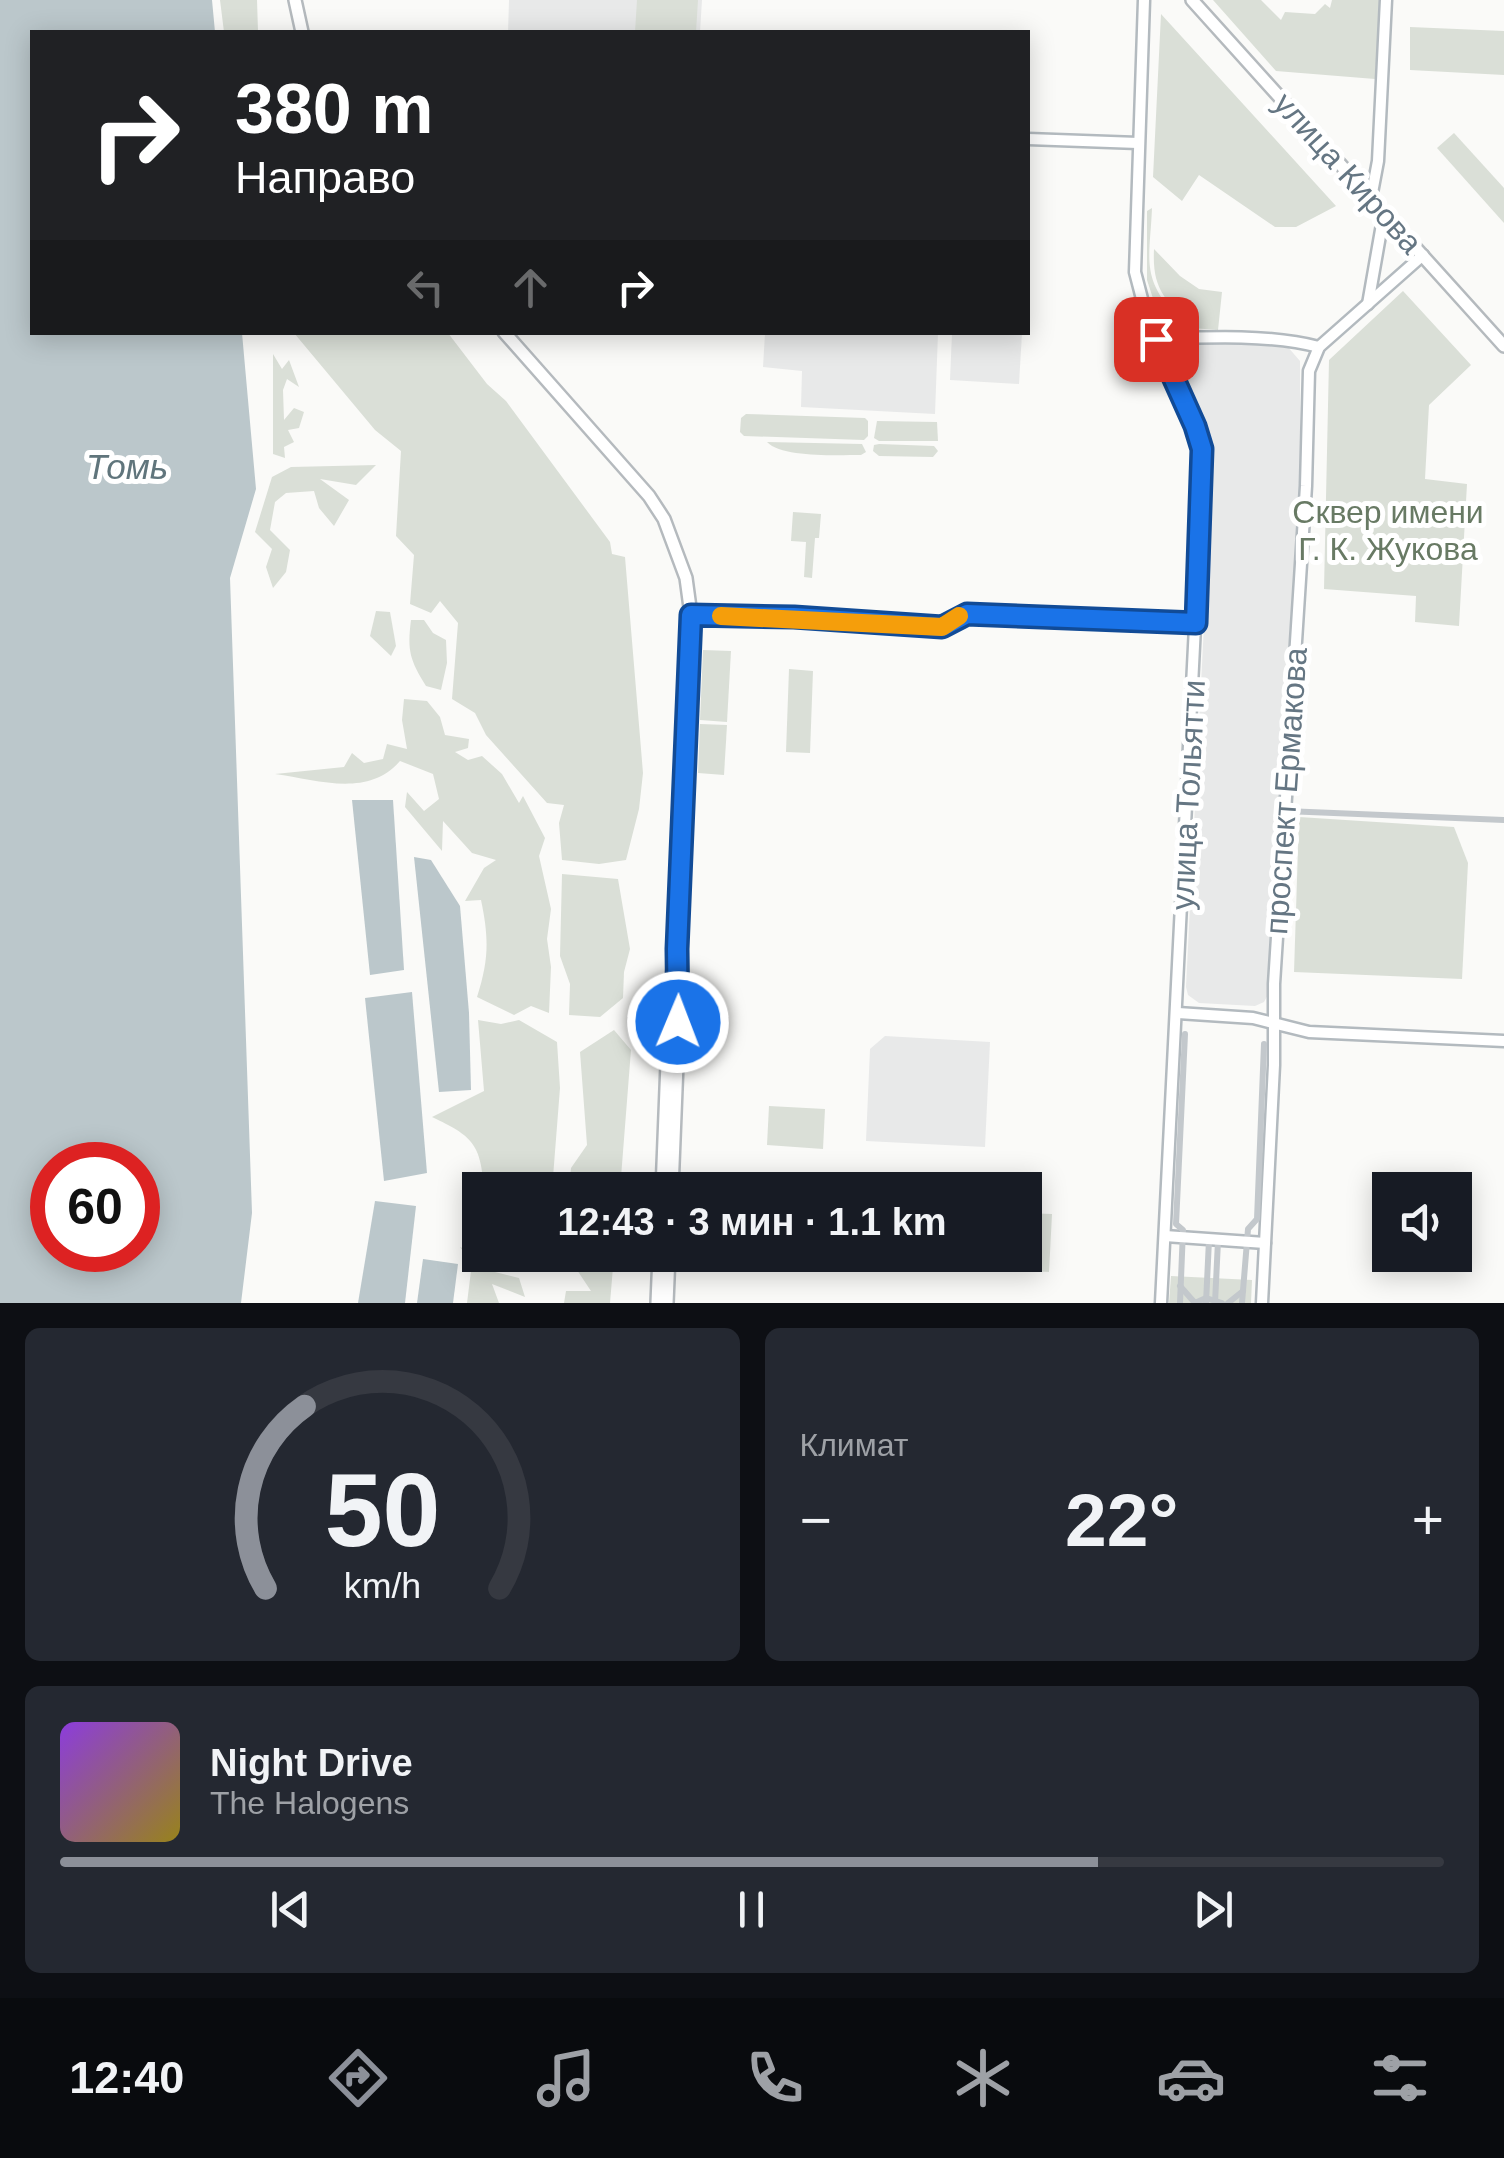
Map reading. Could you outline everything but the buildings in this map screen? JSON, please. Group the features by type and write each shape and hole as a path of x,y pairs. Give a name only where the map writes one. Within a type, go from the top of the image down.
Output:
{"main road":[{"path":"295,0 302,30"},
{"name":"улица Кирова","path":"1192,0 1504,346"},
{"path":"507,335 649,496 664,519 686,578 691,615 677,949 680,988 673,1172"},
{"path":"663,1172 670,987 677,949"},
{"path":"658,1303 659,1272"},
{"path":"667,1303 668,1272"}],"street":[{"name":"улица Тольятти","path":"1144,0 1135,272 1141,302 1202,449 1178,1013 1161,1303"},
{"path":"1371,198 1378,160 1386,0"},
{"path":"1030,139 1138,144"},
{"path":"1368,304 1384,212"},
{"path":"1156,339 1302,342 1319,347 1423,256"},
{"name":"проспект Ермакова","path":"1262,1303 1309,371 1319,347"},
{"path":"691,615 942,627 967,614 1196,623"},
{"path":"1284,810 1504,820"},
{"path":"1178,1013 1238,1016 1309,1032 1504,1041"},
{"path":"1180,1303 1183,1230 1176,1224 1185,1034"},
{"path":"1242,1303 1248,1228 1257,1220 1264,1044"},
{"path":"1165,1236 1265,1242"},
{"path":"1214,1239 1215,1301"},
{"path":"1180,1286 1195,1303 1215,1301 1243,1290"}],"shaded area":[{"path":"509,0 702,0 700,30 508,30"},
{"path":"765,335 938,335 935,414 801,407 802,371 763,367"},
{"path":"952,335 1022,335 1019,384 950,380"},
{"path":"1183,341 1287,346 1300,361 1300,494 1283,718 1269,993 1264,1002 1255,1006 1199,1003 1188,995 1186,987 1212,463 1206,431 1172,355 1173,346"},
{"path":"885,1036 990,1042 985,1147 866,1141 870,1049"}],"green space":[{"path":"220,0 257,0 258,30 224,30"},
{"path":"637,0 698,0 696,30 635,30"},
{"path":"1213,0 1261,0 1281,20 1285,12 1315,14 1325,4 1330,8 1332,0 1380,0 1375,79 1276,71"},
{"path":"1161,14 1336,206 1296,227 1275,227 1199,175 1182,201 1153,177"},
{"path":"1410,27 1504,31 1504,75 1410,70"},
{"path":"1454,133 1504,188 1504,223 1437,148"},
{"path":"1152,208 1152,278 1177,317 1175,330 1161,323 1147,280 1147,211"},
{"path":"1154,249 1199,289 1222,292 1218,330 1191,328 1167,301 1155,274"},
{"name":"Сквер имени Г. К. Жукова","path":"1403,291 1471,365 1429,405 1425,479 1467,484 1459,626 1415,622 1416,596 1324,589 1329,360"},
{"path":"296,335 450,335 487,384 506,401 610,542 612,554 625,557 643,773 626,860 599,864 562,860 559,823 564,805 547,803 486,735 475,713 452,699 458,623 440,601 431,613 410,604 414,555 396,536 401,451 375,430"},
{"path":"273,354 282,369 289,360 299,387 287,379 283,390 284,420 294,408 304,412 299,428 288,430 294,442 284,447 285,458 273,454"},
{"path":"746,414 865,418 868,436 864,440 744,436 740,432 741,418"},
{"path":"877,421 937,422 938,441 879,441 874,438"},
{"path":"767,442 862,444 866,452 797,453"},
{"path":"874,445 934,446 938,451 933,457 879,456 873,451"},
{"path":"376,465 356,485 320,479 349,500 334,526 319,508 314,491 286,493 275,502 270,530 290,550 286,572 273,588 266,567 272,549 255,532 272,477 291,467"},
{"path":"793,512 821,514 812,578 804,577 806,542 791,541"},
{"path":"376,611 390,612 396,646 391,656 370,636"},
{"path":"411,620 424,620 433,633 446,640 447,663 441,690 426,686 413,662"},
{"path":"703,650 731,651 727,722 700,720"},
{"path":"789,669 813,671 810,753 786,752"},
{"path":"404,699 427,701 440,717 445,735 469,739 468,748 455,752 468,760 482,756 502,774 519,803 523,796 545,838 539,856 551,909 547,939 551,967 549,1013 531,1006 514,1015 477,997 486,960 485,926 481,900 465,901 484,868 496,860 472,853 443,821 442,851 405,807 407,792 424,811 439,799 433,774 400,761 387,772 358,783 275,774 344,767 352,753 364,763 383,759 387,744 407,749 402,720"},
{"path":"700,724 727,725 724,775 698,773"},
{"path":"1299,817 1454,827 1468,863 1462,979 1294,972"},
{"path":"562,874 618,879 630,949 623,998 600,1017 569,1015 570,984 560,956"},
{"path":"478,1020 501,1024 519,1020 557,1042 560,1088 553,1172 482,1172 472,1143 432,1117 484,1091"},
{"path":"614,1030 631,1050 621,1172 571,1172 587,1145 580,1052"},
{"path":"769,1106 825,1109 823,1149 767,1145"},
{"path":"1042,1214 1052,1214 1049,1272 1042,1272"},
{"path":"471,1272 519,1278 525,1297 492,1284 499,1303 467,1303"},
{"path":"578,1272 613,1272 610,1303 564,1303 566,1291 591,1291"},
{"path":"1171,1276 1252,1280 1251,1303 1169,1303"}],"water":[{"name":"Томь","path":"0,0 212,0 215,30 30,30 30,335 242,335 256,489 230,578 252,1213 241,1303 0,1303"},
{"path":"352,800 393,800 404,970 370,975"},
{"path":"414,857 431,860 460,906 471,1090 439,1092"},
{"path":"412,992 427,1173 384,1181 365,998"},
{"path":"375,1201 416,1206 405,1303 358,1303"},
{"path":"423,1259 458,1264 453,1303 417,1303"}],"slow traffic":[{"path":"721,616 942,627 959,616"}],"route":[{"path":"678,1022 677,949 691,615 942,627 967,614 1196,623 1202,449 1156,339"}]}
